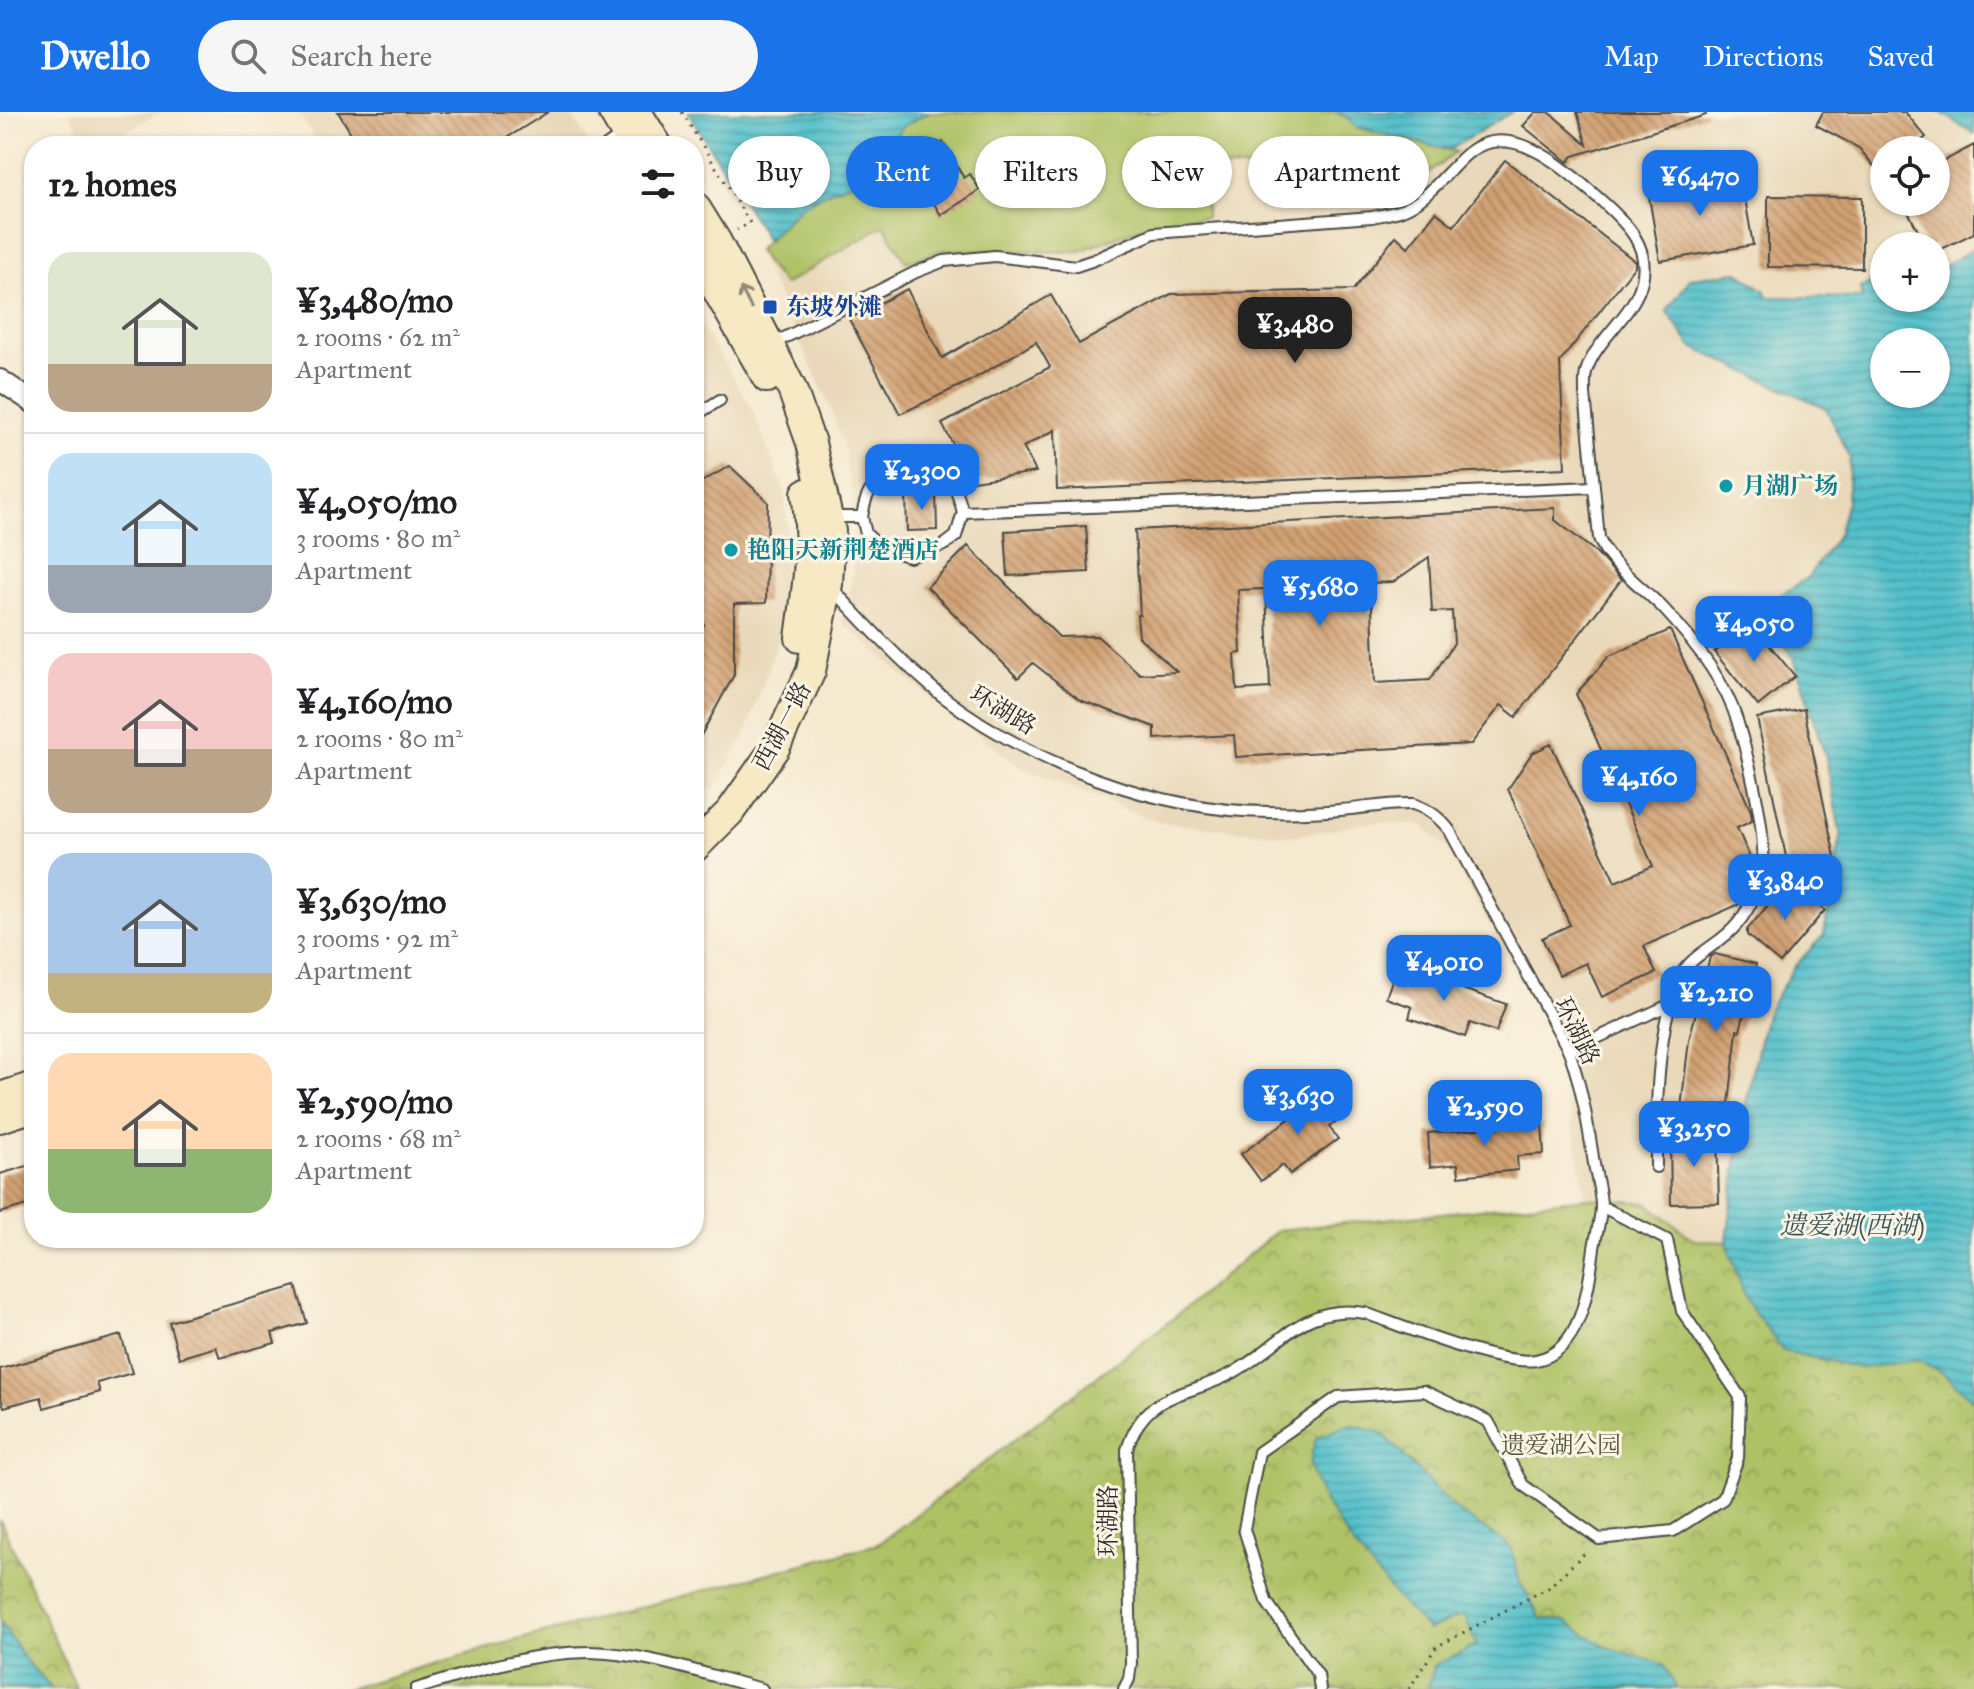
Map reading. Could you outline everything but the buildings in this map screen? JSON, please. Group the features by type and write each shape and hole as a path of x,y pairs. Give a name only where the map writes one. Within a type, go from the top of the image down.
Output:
{"main road":[{"path":"705,246 761,350 796,449 819,517 819,577"},
{"name":"西湖一路","path":"704,811 718,798 761,735 796,660 819,577"},
{"name":"西湖一路","path":"704,838 730,812 775,748 811,671 819,577"},
{"path":"0,1097 24,1089"},
{"path":"0,1118 24,1110"}],"street":[{"path":"0,380 24,396"}],"lane":[{"path":"761,350 944,261 995,256 1076,266 1154,233 1372,217 1405,210 1470,151 1487,144 1511,143 1530,148 1556,161 1624,221 1638,239 1642,281 1586,371 1585,394 1599,538 1607,554 1666,611 1694,644 1736,715 1747,755 1763,864 1757,890 1737,925 1685,967 1675,986 1656,1099 1656,1167"},
{"path":"704,408 720,400"},
{"path":"909,472 941,475 953,484 963,512 956,536 944,545 910,557 880,547 866,534 862,517 865,499 876,484 909,472"},
{"path":"963,512 1594,487"},
{"path":"819,517 862,517"},
{"name":"环湖路","path":"819,577 901,660 983,725 1030,750 1095,777 1164,800 1266,812 1398,804 1425,808 1440,818 1450,831 1569,1051 1582,1087 1601,1206 1587,1293 1580,1314 1569,1337 1548,1355 1537,1360 1508,1358 1470,1349 1365,1313 1332,1312 1308,1319 1290,1329 1232,1374 1161,1402 1144,1415 1132,1432 1127,1450 1131,1663 1124,1689"},
{"path":"1569,1051 1671,1004"},
{"path":"1320,1689 1318,1675 1266,1601 1244,1529 1259,1452 1338,1397 1424,1391 1488,1421 1523,1485 1599,1539 1673,1531 1723,1499 1738,1458 1740,1397 1682,1311 1667,1240 1601,1206"},
{"path":"416,1689 544,1655 589,1652 625,1655 762,1689"}],"path":[{"path":"682,112 697,136"},
{"path":"704,148 750,223 705,246"},
{"path":"1409,1689 1436,1647 1548,1588 1599,1539"}],"shaded area":[{"path":"69,112 161,112 118,136 82,136"},
{"path":"298,112 570,112 585,136 314,136"},
{"name":"东坡外滩","path":"929,112 1335,112 1407,136 1248,136 1248,208 1429,208 1429,143 1449,150 1512,112 1940,112 1974,134 1974,248 1950,263 1950,232 1870,232 1870,287 1862,298 1766,297 1692,347 1826,408 1850,457 1847,502 1838,535 1808,577 1776,600 1778,611 1772,626 1795,660 1826,758 1841,836 1824,935 1794,967 1766,1014 1741,1126 1727,1242 1694,1240 1647,1203 1586,1198 1557,1046 1446,848 1423,825 1376,822 1294,836 1158,822 1022,768 908,680 842,622 853,574 855,539 844,450 830,406 757,251 799,208 830,208 830,185 846,173 846,208 959,208 959,136 896,136"},
{"path":"704,330 750,405 784,489 791,561 780,635 745,735 714,790 704,784"}],"green space":[{"path":"929,112 1335,112 1350,119 1356,127 1392,136 1248,136 1248,168 1232,168 1232,136 1122,136 1122,208 1206,208 1206,217 1147,225 1077,252 944,250 906,262 884,225 784,285 757,251 799,208 830,208 832,190 846,184 846,208 959,208 959,136 895,136 902,127"},
{"path":"1429,145 1456,152 1429,173"},
{"name":"遗爱湖公园","path":"1974,248 1974,1689 346,1689 878,1544 1175,1317 1278,1230 1586,1198 1647,1203 1694,1240 1727,1242 1741,1126 1766,1014 1794,967 1824,935 1841,836 1826,758 1795,661 1772,626 1778,611 1776,599 1808,577 1838,535 1847,502 1850,457 1826,408 1692,347 1667,311 1691,278 1738,272 1765,291 1766,297 1862,298 1860,288 1870,284 1870,312 1950,312 1950,263"},
{"path":"0,1520 77,1689 0,1689"}],"water":[{"path":"688,112 929,112 902,127 895,136 846,136 846,184 830,191 830,136 728,136 728,177"},
{"path":"1335,112 1512,112 1449,150 1429,145 1429,136 1392,136 1356,127 1350,119"},
{"path":"1940,112 1974,112 1974,134"},
{"path":"747,208 799,208 767,240"},
{"name":"遗爱湖(西湖)","path":"1974,248 1974,1401 1943,1373 1917,1360 1861,1368 1783,1351 1746,1301 1727,1242 1741,1126 1766,1014 1794,967 1824,935 1841,836 1826,758 1795,661 1772,626 1778,611 1776,599 1808,577 1838,535 1847,502 1850,457 1826,408 1692,347 1667,311 1691,278 1738,272 1765,291 1766,297 1862,298 1860,288 1870,284 1870,312 1950,312 1950,263"},
{"path":"1351,1424 1382,1433 1455,1509 1511,1547 1520,1582 1541,1619 1565,1621 1606,1647 1663,1664 1677,1689 1428,1689 1434,1666 1477,1645 1464,1615 1428,1630 1378,1576 1328,1507 1311,1467 1312,1452 1317,1437"},
{"path":"0,1621 26,1661 52,1689 0,1689"}],"place":[{"name":"东坡外滩","path":"770,307"},
{"name":"月湖广场","path":"1726,486"},
{"name":"艳阳天新荆楚酒店","path":"731,550"}]}
